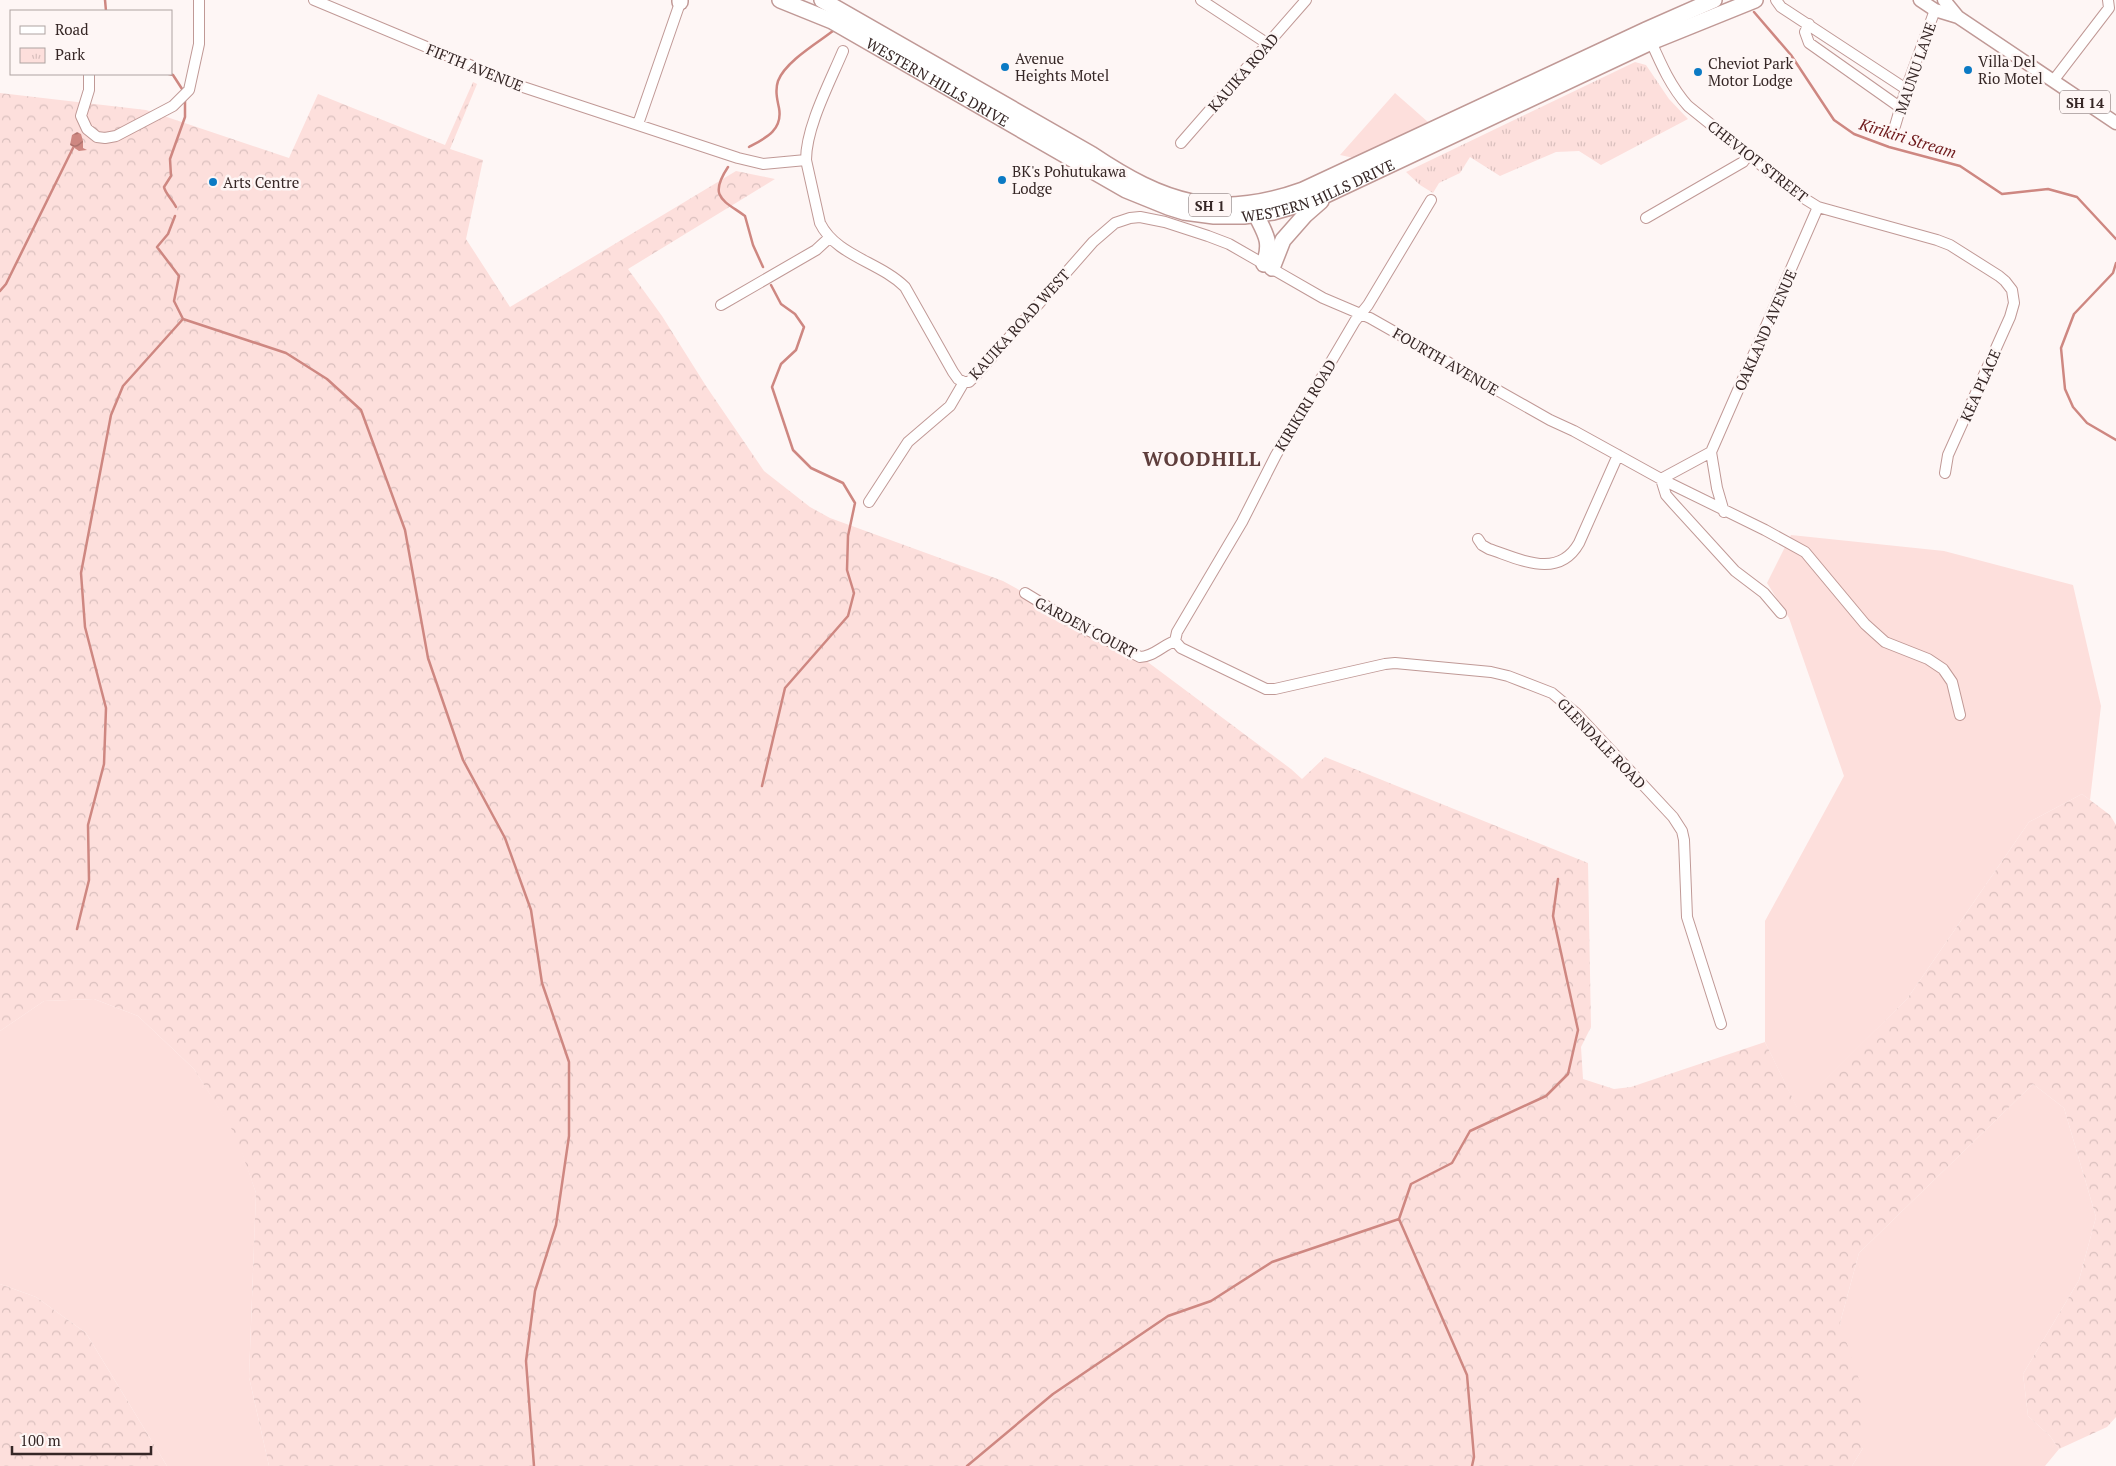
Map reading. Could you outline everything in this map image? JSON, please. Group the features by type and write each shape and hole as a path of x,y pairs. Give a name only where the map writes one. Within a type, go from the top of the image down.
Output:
{"highway":[{"name":"WESTERN HILLS DRIVE","path":"780,0 840,26 1141,197 1184,212 1214,216 1256,215 1293,207 1328,194 1521,96 1648,36 1714,0"},
{"name":"WESTERN HILLS DRIVE","path":"822,0 1091,154 1121,174 1176,199 1201,204 1225,207 1262,203 1296,193 1521,96"},
{"name":"WESTERN HILLS DRIVE","path":"1648,36 1755,0"},
{"path":"1268,266 1283,240 1304,215 1328,194"},
{"path":"1256,215 1269,246 1268,266"}],"main road":[{"name":"SH 14","path":"1920,0 1935,10 1958,17"},
{"name":"SH 14","path":"1944,0 1958,17 2116,123"}],"street":[{"path":"89,75 89,90 81,116 87,129 97,137 116,136 174,106 189,90 199,44 200,0"},
{"name":"FIFTH AVENUE","path":"314,0 513,83 751,162 777,164 806,160"},
{"path":"1201,0 1268,44"},
{"name":"KAUIKA ROAD","path":"1181,143 1306,0"},
{"path":"1776,0 1782,7 1906,89"},
{"path":"2053,81 2109,8 2108,0"},
{"path":"638,124 680,1"},
{"name":"MAUNU LANE","path":"1895,126 1906,89 1935,10"},
{"path":"1809,24 1805,32 1809,43 1901,108"},
{"name":"CHEVIOT STREET","path":"1648,36 1665,74 1678,95 1688,106 1797,194 1818,208 1944,242 2006,281 2014,296"},
{"path":"843,51 810,133 806,160 820,223 829,238 845,250 894,278 905,287 953,372 964,382"},
{"path":"1646,218 1743,162 1748,155"},
{"name":"KIRIKIRI ROAD","path":"1175,641 1176,632 1242,522 1276,455 1431,200"},
{"name":"OAKLAND AVENUE","path":"1711,452 1818,208"},
{"name":"FOURTH AVENUE","path":"1120,220 1140,217 1180,226 1229,244 1323,298 1370,318 1550,420 1724,512 1765,530 1805,552 1866,624 1885,642 1928,659 1943,669 1952,682 1960,715"},
{"name":"KAUIKA ROAD WEST","path":"870,502 908,442 950,406 964,382 969,382 977,374 1093,242 1120,220"},
{"path":"721,306 816,250 829,238"},
{"name":"KEA PLACE","path":"1945,473 1948,455 2010,317 2014,296"},
{"path":"1724,512 1717,488 1711,452 1661,479 1666,495 1673,503 1735,571 1764,593 1781,613"},
{"path":"1478,539 1488,549 1538,564 1550,565 1566,559 1574,552 1579,543 1618,455"},
{"name":"GARDEN COURT","path":"1025,593 1076,624 1136,655 1148,656 1175,641"},
{"name":"GLENDALE ROAD","path":"1175,641 1181,648 1266,689 1281,688 1395,663 1491,672 1508,676 1552,693 1576,713 1674,817 1682,831 1687,917 1721,1024"}],"green space":[{"path":"1635,62 1646,65 1669,99 1688,119 1601,165 1579,151 1556,152 1500,176 1470,157 1460,173 1439,183 1433,193 1420,185 1406,172"},
{"path":"473,82 477,84 450,149 483,160 466,239 510,307 736,171 775,179 628,269 662,316 706,386 764,471 810,507 830,518 1003,581 1145,660 1302,779 1325,757 1588,863 1591,1027 1581,1047 1583,1079 1614,1089 1631,1087 1765,1042 1797,1107 1907,999 2029,822 2082,794 2110,815 2116,825 2116,1417 2107,1427 2059,1449 2050,1436 2028,1416 2023,1374 2079,1280 2096,1217 2064,1108 2033,1084 1859,1253 1840,1323 1864,1394 1863,1448 1852,1466 269,1466 249,1377 256,1193 236,1136 194,1069 138,1016 94,999 44,1001 0,1031 0,93 146,110 289,158 318,94 445,145"},
{"path":"1395,93 1428,122 1354,158 1340,155"},
{"path":"1791,535 1944,551 2073,585 2101,706 2090,800 2082,794 2029,822 1907,999 1797,1108 1765,1042 1765,921 1844,776 1789,618 1767,583"},
{"path":"94,999 138,1016 194,1069 237,1136 256,1193 249,1377 269,1466 167,1466 86,1333 36,1297 0,1284 0,1031 44,1001"},
{"path":"2033,1084 2064,1108 2096,1217 2079,1280 2023,1374 2028,1416 2050,1436 2059,1449 2045,1466 1852,1466 1863,1448 1840,1323 1859,1253"},
{"path":"0,1284 36,1297 86,1333 167,1466 0,1466"}],"water":[{"path":"77,132 81,134 83,148 87,150 79,151 70,145 72,135"}],"waterway":[{"path":"105,0 106,10"},
{"name":"Kirikiri Stream","path":"1754,12 1791,55 1834,120 1854,134 1889,147 1960,166 2002,194 2048,189 2077,197 2116,239"},
{"path":"749,147 767,137 776,128 780,116 777,94 778,81 787,67 802,53 833,31"},
{"path":"172,75 184,92"},
{"path":"176,207 164,187 171,176 170,159 185,117 185,100"},
{"path":"0,291 6,284 73,148"},
{"path":"728,167 719,185 721,197 745,216 753,245 763,267"},
{"path":"175,216 168,234 157,247 179,276 174,301 183,319 286,353 327,379 361,410 405,530 428,658 463,760 505,838 531,910 542,983 569,1062 569,1136 556,1225 535,1291 526,1361 534,1466"},
{"name":"Kirikiri Stream","path":"2116,263 2113,273 2074,314 2061,348 2065,389 2073,407 2087,423 2116,440"},
{"path":"762,786 785,688 848,616 854,593 847,570 848,536 855,503 843,483 811,468 793,450 772,387 781,364 796,350 804,327 795,314 781,304 771,285"},
{"path":"77,929 89,880 88,825 104,764 106,708 85,627 81,573 111,415 123,386 183,319"},
{"path":"1472,1466 1474,1457 1467,1375 1399,1219 1411,1184 1452,1163 1470,1131 1546,1096 1568,1074 1578,1030 1553,916 1558,879"},
{"path":"967,1466 1053,1394 1168,1316 1211,1301 1272,1262 1399,1219"}],"place":[{"name":"Avenue Heights Motel","path":"1005,67"},
{"name":"Villa Del Rio Motel","path":"1968,70"},
{"name":"Cheviot Park Motor Lodge","path":"1698,72"},
{"name":"BK's Pohutukawa Lodge","path":"1002,180"},
{"name":"Arts Centre","path":"213,182"}],"district":[{"name":"WOODHILL","path":"1202,458"}]}
